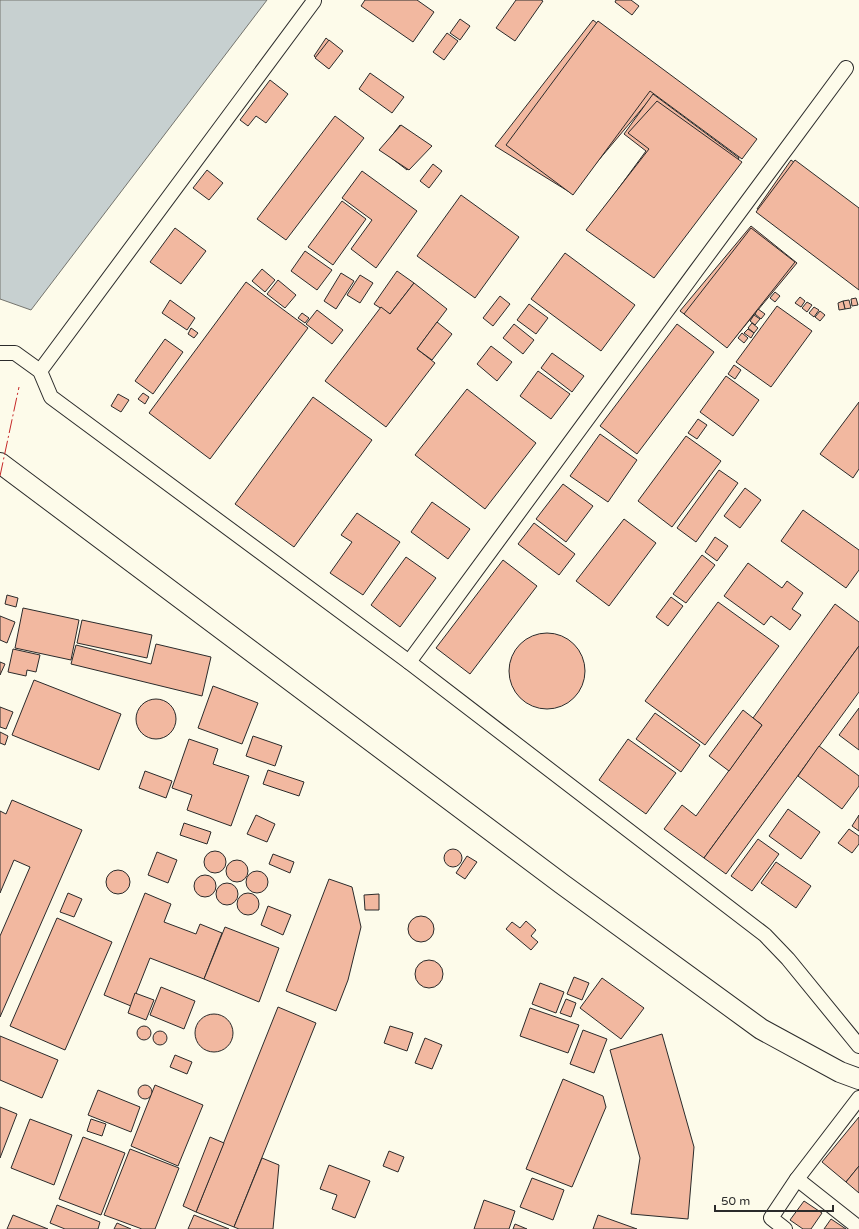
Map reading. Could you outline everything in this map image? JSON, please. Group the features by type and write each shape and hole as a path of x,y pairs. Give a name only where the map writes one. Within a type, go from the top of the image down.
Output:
{"street":[{"path":"40,371 314,1"},
{"path":"409,662 530,496 568,447 720,237 846,68"},
{"path":"0,353 15,353 40,371 51,397 409,662 765,935 788,960 859,1046"},
{"path":"0,463 562,884 761,1029 840,1072 859,1080"},
{"path":"785,1229 771,1218 797,1179 859,1098"},
{"path":"797,1179 859,1228"}],"shaded area":[{"path":"0,0 267,0 31,310 0,299"}],"building":[{"path":"365,0 417,0 434,12 413,42 361,6"},
{"path":"516,0 543,1 515,41 496,28"},
{"path":"616,0 631,0 639,6 632,15 615,2"},
{"path":"460,19 470,26 460,40 450,33"},
{"path":"593,20 667,79 571,193 495,146"},
{"path":"598,21 757,139 742,159 650,91 573,195 506,145"},
{"path":"447,33 458,41 444,60 433,52"},
{"path":"326,38 341,51 328,68 314,56"},
{"path":"329,40 343,51 329,69 315,58"},
{"path":"370,73 404,97 392,113 359,89"},
{"path":"270,80 288,94 266,123 256,116 248,126 240,120"},
{"path":"653,94 739,158 653,274 590,227 646,151 624,134"},
{"path":"657,101 742,162 654,278 586,230 649,149 628,133"},
{"path":"335,116 364,138 286,240 257,219"},
{"path":"400,125 426,145 407,170 381,150"},
{"path":"401,125 432,146 409,170 379,150"},
{"path":"791,160 859,211 859,285 757,209"},
{"path":"795,160 859,208 859,290 756,212"},
{"path":"433,164 442,171 429,188 420,181"},
{"path":"207,170 223,183 209,200 193,188"},
{"path":"362,171 417,211 376,268 351,249 372,220 342,198"},
{"path":"461,195 519,237 475,298 417,256"},
{"path":"342,201 366,219 333,265 308,247"},
{"path":"751,226 797,263 728,346 680,311"},
{"path":"175,228 206,251 181,284 150,262"},
{"path":"751,228 795,262 727,348 684,314"},
{"path":"305,251 332,270 317,290 291,271"},
{"path":"565,253 635,305 601,351 531,299"},
{"path":"262,269 275,280 265,292 252,281"},
{"path":"397,271 414,283 390,314 374,304"},
{"path":"341,273 354,281 336,309 324,301"},
{"path":"360,275 373,283 360,303 347,295"},
{"path":"278,280 296,295 285,308 267,294"},
{"path":"246,282 308,328 210,459 149,413"},
{"path":"414,283 447,309 417,349 435,363 386,427 325,381 381,307 390,314"},
{"path":"775,292 780,296 775,302 770,298"},
{"path":"500,296 510,304 493,326 483,318"},
{"path":"800,297 805,301 801,307 795,303"},
{"path":"856,298 858,305 852,306 851,299"},
{"path":"170,300 195,318 187,330 162,313"},
{"path":"849,300 851,308 845,309 843,301"},
{"path":"843,301 845,309 839,310 838,303"},
{"path":"807,302 812,305 807,312 802,308"},
{"path":"529,304 548,318 536,334 517,320"},
{"path":"777,306 812,331 771,387 736,362"},
{"path":"814,307 819,310 814,317 809,313"},
{"path":"758,309 765,314 761,319 755,314"},
{"path":"317,310 343,330 332,344 306,324"},
{"path":"820,311 825,315 820,321 815,317"},
{"path":"302,313 309,318 305,323 298,318"},
{"path":"754,315 760,319 755,325 750,321"},
{"path":"437,322 452,334 432,360 417,349"},
{"path":"752,323 758,328 754,333 748,328"},
{"path":"514,324 534,340 523,354 503,338"},
{"path":"677,324 714,352 637,454 600,426"},
{"path":"191,328 198,333 194,338 188,334"},
{"path":"748,329 754,333 751,338 744,333"},
{"path":"742,333 748,338 744,343 738,338"},
{"path":"165,339 183,352 153,394 135,381"},
{"path":"491,346 512,362 497,381 477,364"},
{"path":"552,353 584,376 572,392 541,368"},
{"path":"734,365 741,370 735,379 728,374"},
{"path":"538,371 570,394 551,419 520,396"},
{"path":"726,376 759,400 733,436 700,412"},
{"path":"467,389 536,443 485,509 415,455"},
{"path":"143,393 149,397 145,404 138,399"},
{"path":"118,394 129,400 121,412 111,406"},
{"path":"313,397 372,440 294,547 235,504"},
{"path":"859,402 859,469 853,478 820,454"},
{"path":"698,419 707,425 697,439 688,433"},
{"path":"600,434 637,460 608,502 570,476"},
{"path":"686,436 721,461 672,527 638,501"},
{"path":"719,470 738,483 696,542 677,528"},
{"path":"563,484 593,506 566,542 536,519"},
{"path":"745,488 761,500 740,528 724,516"},
{"path":"432,502 470,529 448,559 411,532"},
{"path":"803,510 859,550 859,570 846,588 781,541"},
{"path":"357,513 400,542 363,595 330,573 352,542 341,535"},
{"path":"624,519 656,543 609,606 576,581"},
{"path":"534,523 575,554 559,575 518,544"},
{"path":"715,537 728,546 717,561 705,552"},
{"path":"702,555 715,565 686,603 673,594"},
{"path":"406,557 436,578 400,627 371,605"},
{"path":"503,560 537,586 470,674 436,648"},
{"path":"748,563 782,588 787,581 803,593 792,609 801,615 790,630 771,616 764,625 724,596"},
{"path":"7,595 18,598 16,607 5,604"},
{"path":"671,597 683,606 668,626 656,617"},
{"path":"718,602 779,646 705,745 645,701"},
{"path":"835,604 859,622 859,646 704,858 664,829 682,805 696,816 762,725 753,718"},
{"path":"23,608 79,620 71,660 15,648"},
{"path":"0,616 15,622 7,643 0,640"},
{"path":"82,620 152,635 147,658 77,643"},
{"path":"547,633 562,636 574,644 582,656 585,671 582,686 574,698 562,706 547,709 532,706 520,698 512,686 509,671 512,656 520,644 532,636"},
{"path":"156,644 211,657 202,696 71,664 76,645 151,664"},
{"path":"859,646 859,692 726,874 704,858"},
{"path":"13,649 40,655 36,672 27,670 26,676 8,672"},
{"path":"0,662 5,664 0,675"},
{"path":"34,680 121,714 99,770 12,735"},
{"path":"213,686 258,703 242,744 198,728"},
{"path":"152,699 160,699 167,702 173,708 176,719 173,730 167,736 160,739 152,739 145,736 139,730 136,723 136,715 139,708 145,702"},
{"path":"0,707 13,712 6,729 0,727"},
{"path":"859,708 859,750 839,735"},
{"path":"743,710 762,725 729,771 709,756"},
{"path":"655,713 700,745 681,772 636,739"},
{"path":"0,732 8,736 5,745 0,743"},
{"path":"253,736 282,746 275,766 246,756"},
{"path":"189,739 218,749 213,764 249,776 231,826 187,810 192,795 172,788"},
{"path":"628,739 676,773 646,814 599,780"},
{"path":"819,746 859,776 859,786 842,809 798,776"},
{"path":"268,770 304,782 299,796 263,784"},
{"path":"145,771 172,781 166,798 139,788"},
{"path":"12,800 82,830 0,1017 0,936 30,867 14,860 0,893 0,811 6,814"},
{"path":"788,809 820,832 801,859 769,836"},
{"path":"256,815 275,824 267,842 247,834"},
{"path":"859,815 859,831 852,826"},
{"path":"184,823 211,832 207,844 180,835"},
{"path":"849,829 859,836 859,844 852,853 838,843"},
{"path":"758,839 779,854 752,891 731,876"},
{"path":"453,849 459,852 462,858 459,864 453,867 447,864 444,858 447,852"},
{"path":"215,851 223,854 226,862 223,870 215,873 207,870 204,862 207,854"},
{"path":"157,852 177,860 168,883 148,875"},
{"path":"273,854 294,862 290,873 269,864"},
{"path":"467,856 477,862 465,879 456,873"},
{"path":"237,860 245,863 248,871 245,879 237,882 229,879 226,871 229,863"},
{"path":"776,862 811,886 796,908 761,883"},
{"path":"118,870 127,873 130,882 127,891 118,894 109,891 106,882 109,873"},
{"path":"257,871 265,874 268,882 265,890 257,893 249,890 246,882 249,874"},
{"path":"205,875 213,878 216,886 213,894 205,897 197,894 194,886 197,878"},
{"path":"329,879 352,887 361,927 348,980 336,1011 286,991"},
{"path":"227,883 235,886 238,894 235,902 227,905 219,902 216,894 219,886"},
{"path":"68,893 82,899 74,917 60,912"},
{"path":"145,893 171,904 164,922 196,934 200,924 222,933 204,979 150,958 131,1006 104,995"},
{"path":"248,893 256,896 259,904 256,912 248,915 240,912 237,904 240,896"},
{"path":"379,894 379,910 365,910 364,895"},
{"path":"268,906 291,915 283,935 261,925"},
{"path":"421,916 430,920 434,929 430,938 421,942 412,938 408,929 412,920"},
{"path":"57,918 112,942 65,1050 10,1026"},
{"path":"526,921 536,930 531,936 538,942 531,950 506,929 512,922 520,928"},
{"path":"225,927 279,948 259,1002 204,979"},
{"path":"429,960 439,964 443,974 439,984 429,988 419,984 415,974 419,964"},
{"path":"574,977 589,983 582,1000 567,994"},
{"path":"602,978 644,1008 621,1039 580,1008"},
{"path":"540,983 564,992 556,1013 532,1004"},
{"path":"161,987 195,1001 184,1029 150,1015"},
{"path":"135,993 154,1000 146,1020 128,1013"},
{"path":"566,999 576,1003 571,1017 560,1013"},
{"path":"278,1007 316,1023 234,1227 196,1212"},
{"path":"530,1008 579,1025 568,1053 520,1036"},
{"path":"210,1014 218,1014 225,1017 230,1022 233,1033 230,1044 225,1049 218,1052 210,1052 203,1049 198,1044 195,1037 195,1029 198,1022 203,1017"},
{"path":"141,1026 147,1026 151,1030 151,1036 147,1040 141,1040 137,1036 137,1030"},
{"path":"390,1026 413,1033 407,1051 384,1043"},
{"path":"583,1030 607,1039 594,1073 570,1064"},
{"path":"157,1031 163,1031 167,1035 167,1041 163,1045 157,1045 153,1041 153,1035"},
{"path":"662,1034 694,1147 688,1219 631,1214 640,1158 610,1050"},
{"path":"0,1036 58,1060 42,1098 0,1080"},
{"path":"425,1038 442,1045 432,1069 415,1063"},
{"path":"175,1055 192,1062 187,1074 170,1067"},
{"path":"563,1079 603,1096 606,1107 572,1187 526,1169"},
{"path":"142,1085 148,1085 152,1089 152,1095 148,1099 142,1099 138,1095 138,1089"},
{"path":"155,1085 203,1105 178,1166 131,1146"},
{"path":"98,1090 140,1107 131,1132 88,1115"},
{"path":"0,1107 17,1114 0,1158"},
{"path":"859,1117 859,1166 846,1182 822,1162"},
{"path":"30,1119 72,1135 54,1185 11,1168"},
{"path":"91,1119 106,1124 102,1136 87,1131"},
{"path":"83,1137 125,1153 101,1215 59,1199"},
{"path":"210,1137 224,1143 196,1212 183,1206"},
{"path":"130,1149 179,1168 155,1229 142,1229 104,1215"},
{"path":"389,1151 404,1157 398,1172 383,1166"},
{"path":"262,1158 279,1165 273,1229 239,1229 234,1227"},
{"path":"329,1165 370,1181 355,1218 332,1209 337,1195 320,1189"},
{"path":"859,1166 859,1193 846,1182"},
{"path":"532,1178 564,1190 553,1220 520,1207"},
{"path":"484,1200 515,1211 509,1229 474,1229"},
{"path":"804,1201 822,1213 811,1229 803,1229 790,1220"},
{"path":"57,1205 100,1222 98,1229 65,1229 50,1223"},
{"path":"13,1215 48,1229 7,1229"},
{"path":"194,1215 229,1229 188,1229"},
{"path":"598,1215 637,1229 593,1229"},
{"path":"831,1219 846,1229 824,1229"},
{"path":"117,1223 131,1229 114,1229"},
{"path":"515,1224 527,1229 513,1229"}],"power":[{"path":"0,476 19,387"}]}
